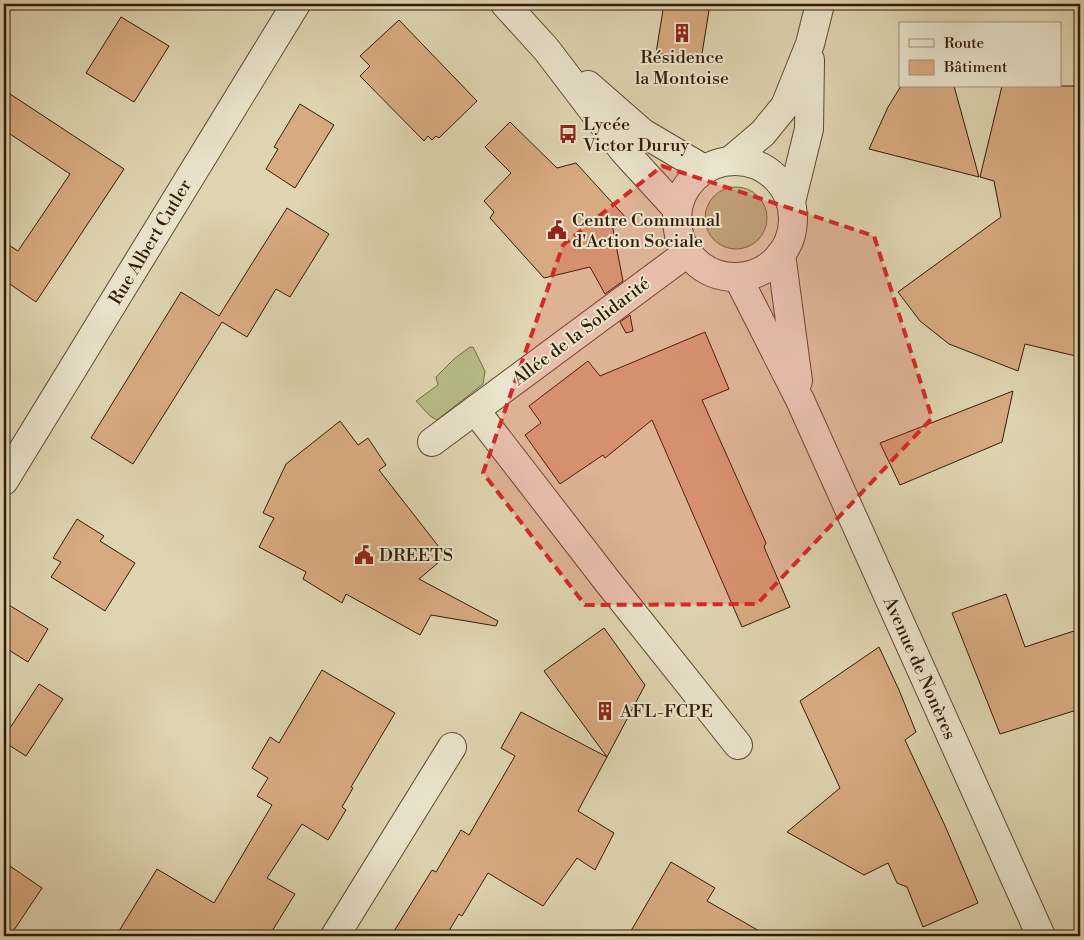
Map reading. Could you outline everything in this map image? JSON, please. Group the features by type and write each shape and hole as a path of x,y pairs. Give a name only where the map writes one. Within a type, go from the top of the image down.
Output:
{"street":[{"name":"Rue Albert Cutler","path":"4,481 296,4"},
{"path":"505,4 546,49 624,150 677,208"},
{"path":"730,161 763,133 785,106 810,44 820,4"},
{"path":"791,202 809,129 810,44"},
{"path":"546,49 643,133 704,170"},
{"path":"730,161 750,162 768,170 782,184 791,202 793,215 789,242 782,254 770,266 755,274 738,278 718,276 700,267 687,253 679,239 676,224 677,208 682,193 691,180 704,170 730,161"},
{"name":"Allée de la Solidarité","path":"432,442 687,253"},
{"name":"Avenue de Nonères","path":"782,254 800,400"},
{"name":"Avenue de Nonères","path":"738,278 800,400 1041,936"},
{"path":"475,410 608,582 738,745"},
{"path":"335,936 452,747"}],"highlighted area":[{"path":"662,166 874,236 932,418 757,604 585,605 483,473 563,245"}],"green space":[{"path":"736,187 748,189 758,196 765,206 767,218 765,230 758,240 748,247 736,249 724,247 714,240 707,230 705,218 707,206 714,196 724,189"},
{"path":"470,347 473,347 485,371 483,384 437,420 430,416 416,401 438,385 436,377 454,359"}],"building":[{"name":"Résidence la Montoise","path":"664,4 710,4 701,60 656,53"},
{"path":"121,17 169,46 134,102 86,73"},
{"path":"399,20 477,101 439,138 436,136 432,140 428,136 424,141 360,76 370,66 360,56"},
{"path":"1062,86 1080,86 1080,357 1025,344 1018,371 949,344 920,321 898,292 1001,217 994,181 980,177 1002,88 1062,88"},
{"path":"900,88 955,88 979,177 869,149 888,107"},
{"path":"4,90 124,169 36,302 4,280 4,242 18,251 70,174 4,130"},
{"path":"300,104 334,125 295,188 266,169 278,149 274,147"},
{"name":"Centre Communal d'Action Sociale","path":"510,122 557,168 576,163 628,220 612,224 623,281 605,294 590,267 544,278 490,218 494,212 484,201 511,173 485,147"},
{"path":"287,208 329,234 290,297 276,289 247,337 222,322 133,464 91,438 181,292 219,316"},
{"path":"630,315 633,331 626,333 620,322"},
{"path":"705,332 729,389 702,400 766,543 764,547 790,607 742,627 652,420 605,458 603,455 560,484 525,435 541,423 529,406 588,361 600,376"},
{"path":"1013,391 1002,442 900,485 880,443"},
{"path":"340,421 358,445 368,438 386,465 379,470 446,556 419,579 498,621 496,626 431,615 420,635 346,594 342,603 303,579 306,572 259,547 274,518 263,513 286,464"},
{"path":"77,519 104,536 100,541 135,563 105,611 51,577 61,562 53,558"},
{"path":"1006,594 1025,647 1080,629 1080,709 1000,734 952,613"},
{"path":"4,602 48,629 28,662 4,647"},
{"path":"604,628 645,685 607,757 544,671"},
{"path":"879,647 916,732 905,740 978,903 923,927 907,887 897,883 888,863 864,875 787,832 840,788 800,701"},
{"path":"322,670 395,713 351,787 353,788 342,807 346,810 328,840 302,824 267,878 295,894 269,936 116,936 157,869 214,903 272,805 257,796 268,778 252,768 270,737 279,743"},
{"path":"39,684 63,699 26,756 4,742 4,737"},
{"path":"521,712 607,757 578,811 614,833 595,870 577,858 543,906 488,873 462,916 459,914 446,936 391,936 432,870 436,872 461,830 469,835 515,756 501,748"},
{"path":"4,862 42,888 10,936 4,936"},
{"path":"671,862 715,888 707,901 768,936 628,936"}],"place":[{"name":"Résidence la Montoise","path":"682,33"},
{"name":"Lycée Victor Duruy","path":"568,134"},
{"name":"Centre Communal d'Action Sociale","path":"557,230"},
{"name":"DREETS","path":"364,555"},
{"name":"AFL-FCPE","path":"605,711"}]}
